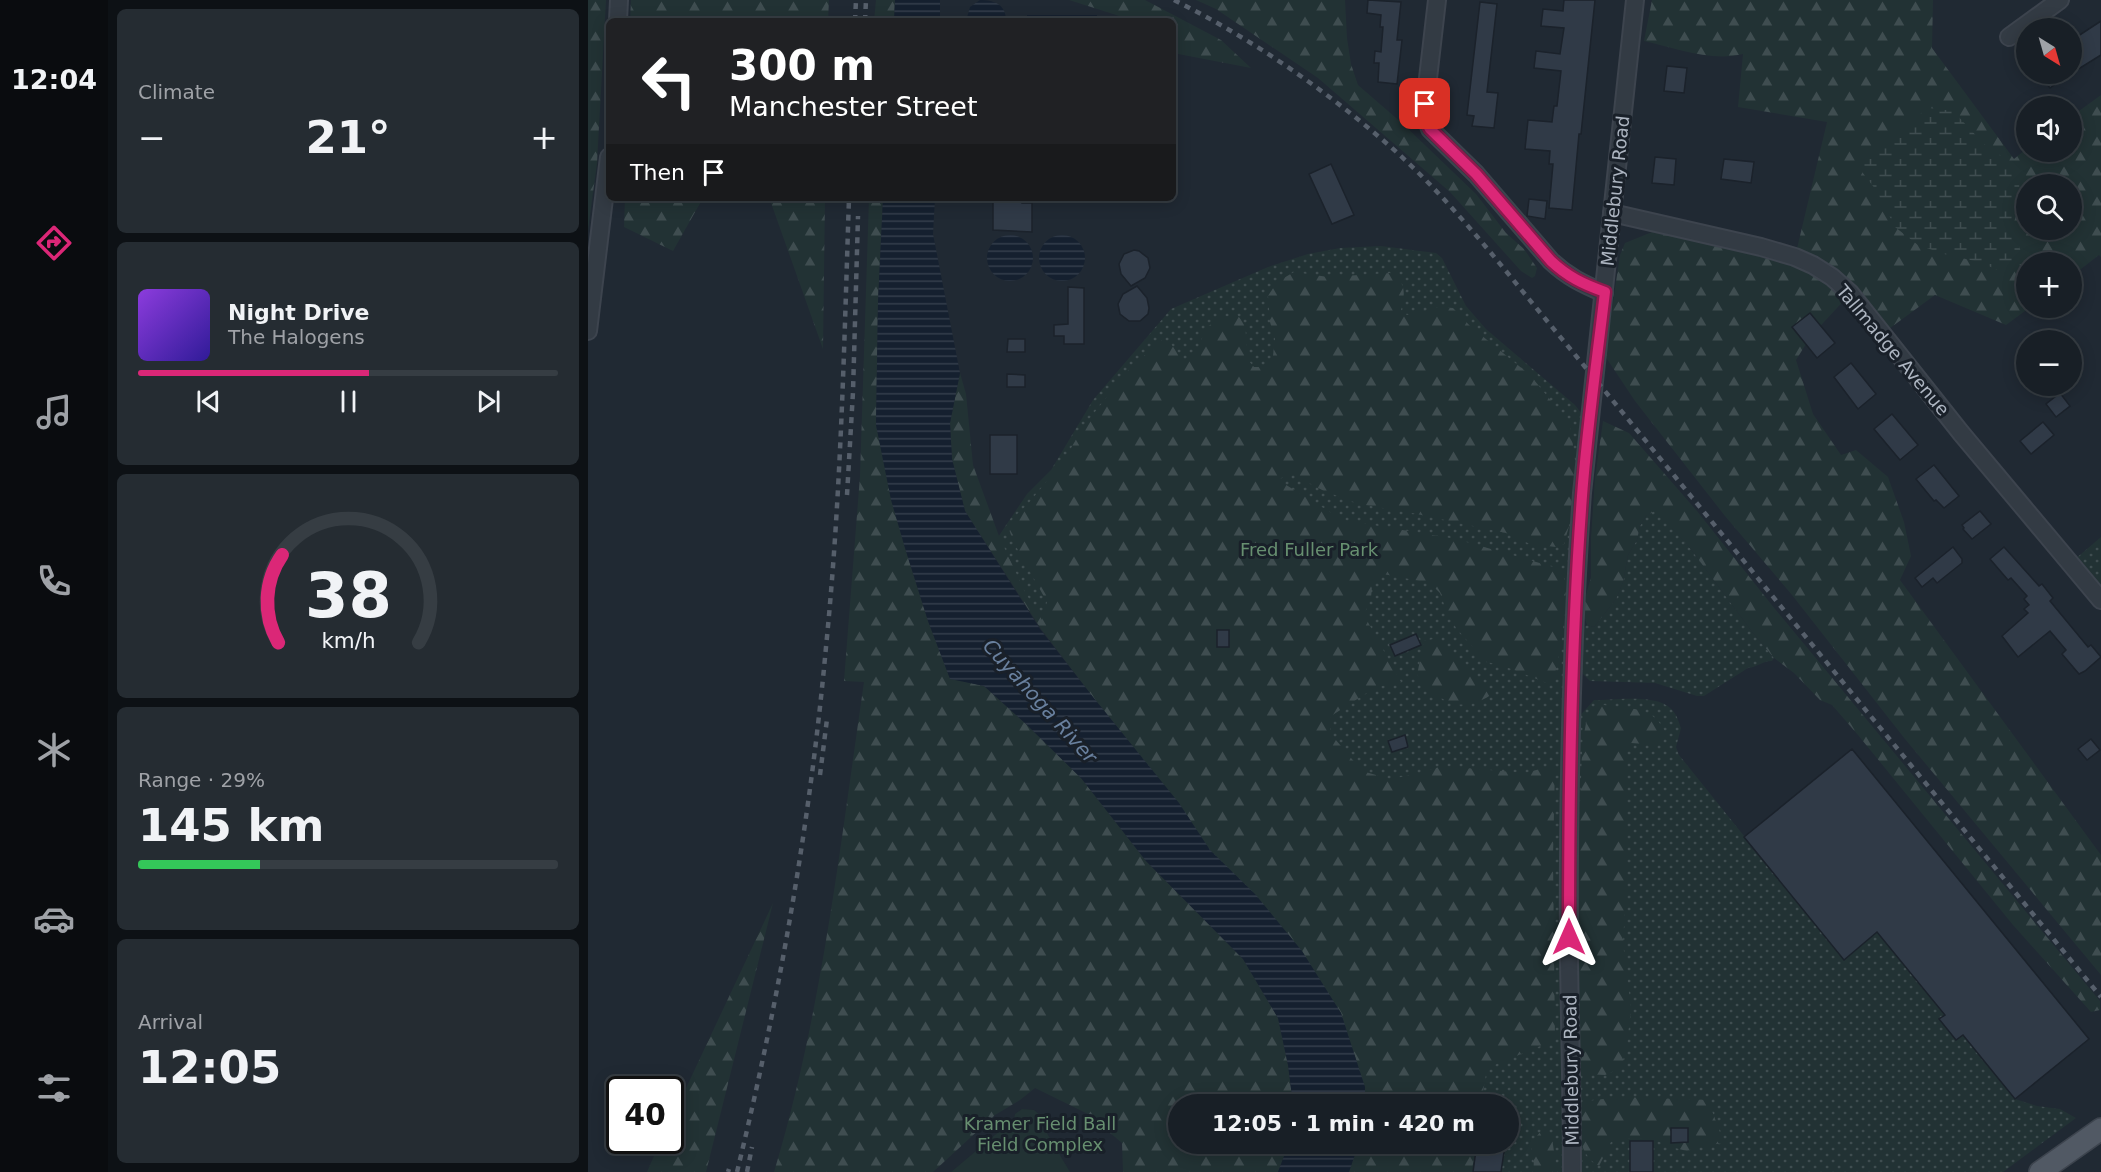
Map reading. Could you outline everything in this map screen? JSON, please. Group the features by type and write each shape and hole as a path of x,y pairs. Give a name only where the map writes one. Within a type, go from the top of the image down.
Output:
{"main road":[{"path":"2040,1172 2101,1129"}],"street":[{"path":"618,0 618,18"},
{"path":"1437,0 1424,113 1430,129 1476,174 1564,274 1578,283 1605,292"},
{"name":"Middlebury Road","path":"1572,1172 1569,957 1571,696 1582,493 1635,0"},
{"path":"2009,37 2060,0"},
{"path":"588,331 606,182"},
{"name":"Tallmadge Avenue","path":"1612,213 1772,250 1813,265 1832,277 1850,293 1961,433 2101,600"}],"green space":[{"path":"588,0 606,0 597,163 588,230"},
{"path":"631,0 829,0 828,18 630,18"},
{"path":"876,0 895,0 894,18 874,18"},
{"path":"1069,0 1145,0 1221,40 1251,68 1176,54 1176,18 1126,18"},
{"path":"1196,0 1345,0 1347,38 1351,64 1358,85 1403,124 1476,194 1506,233 1524,249 1537,268 1535,276 1532,278 1521,271 1450,192 1318,78 1216,9"},
{"path":"1652,0 1933,0 1932,48 2014,159 2016,157 2016,162 2082,162 2082,109 2101,95 2101,257 2099,255 2082,268 2082,252 2016,252 2016,318 2006,325 1935,295 1882,334 1850,294 1811,336 1796,360 1813,414 1841,455 1856,450 1888,477 1904,522 1911,556 1900,580 2101,855 2101,975 1905,739 1792,595 1725,516 1635,401 1605,356 1620,255 1625,243 1652,232 1795,257 1827,122 1738,107 1743,54 1718,56 1644,41"},
{"path":"1929,108 1953,111 1984,144 2007,160 2016,176 2016,216 2013,225 2021,252 2016,252 2016,267 2005,273 1979,262 1944,254 1918,245 1895,227 1876,190 1859,168 1914,118"},
{"path":"625,201 701,201 673,251 624,227"},
{"path":"770,201 825,201 823,349"},
{"path":"869,201 883,201 876,425 905,548 928,621 950,678 984,686 1026,724 1081,778 1146,861 1243,959 1278,1018 1292,1094 1168,1094 1168,1154 1285,1154 1278,1172 1123,1172 1122,1143 1088,1114 1035,1088 995,1115 933,1172 774,1172 805,1051 838,867 864,682 844,681 860,476"},
{"name":"Fred Fuller Park","path":"1381,246 1436,253 1442,258 1466,306 1486,329 1575,405 1582,414 1584,424 1564,1076 1564,1172 1349,1172 1355,1154 1519,1154 1519,1094 1365,1094 1365,1087 1143,760 990,549 1027,494 1051,470 1093,400 1171,309 1268,267 1308,254 1340,248"},
{"name":"Fred Fuller Park","path":"1294,272 1328,277 1390,273 1402,284 1401,310 1407,315 1439,307 1453,308 1470,326 1530,375 1570,424 1576,467 1571,519 1564,544 1556,547 1530,544 1506,533 1359,504 1324,491 1290,473 1278,480 1343,520 1456,539 1557,568 1563,575 1565,613 1561,646 1552,685 1501,665 1486,662 1456,628 1440,593 1430,583 1383,574 1372,586 1371,598 1364,615 1401,682 1376,687 1331,716 1330,733 1362,771 1390,779 1442,766 1525,773 1555,765 1553,857 1555,1040 1487,1068 1483,1094 1365,1094 1365,1087 1341,1013 1302,951 1255,894 1210,850 1179,803 1092,696 1041,629 965,511 952,459 950,423 960,373 966,394 973,465 999,536 1025,592 1042,620 1047,602 1013,541 1010,524 1015,516 1062,463 1086,423 1130,368 1162,340 1170,343 1187,363 1199,351 1207,327 1222,317 1231,316 1234,311 1245,324 1248,360 1254,367 1272,364 1275,339 1270,322 1268,296 1277,282"},
{"path":"1603,421 1629,433 1697,511 1775,609 2100,1001 2100,1010 2091,1012 2013,925 1832,705 1820,700 1794,673 1774,658 1690,548 1656,510 1646,516 1640,526 1637,540 1628,555 1623,582 1616,599 1594,627 1587,625 1582,609 1591,577 1595,478"},
{"path":"1656,509 1690,548 1774,658 1772,661 1748,668 1704,696 1655,683 1590,681 1578,669 1583,628 1587,625 1594,627 1616,599 1623,582 1628,555 1637,540 1640,526 1646,516"},
{"path":"2101,537 2101,592 2074,560"},
{"path":"1433,639 1464,662 1487,687 1495,692 1483,699 1462,705 1452,703 1434,693 1417,675 1424,641"},
{"path":"1636,699 1667,705 1676,715 1681,728 1676,747 1679,755 1843,959 1877,932 1945,1015 1939,1019 1956,1040 1963,1035 2015,1099 2037,1106 2060,1109 2076,1118 2003,1172 1579,1172 1576,720 1594,700"},
{"path":"1604,705 1634,709 1649,714 1662,726 1667,736 1659,745 1631,743 1627,747 1627,874 1623,943 1631,1008 1627,1045 1621,1068 1605,1075 1583,1074 1578,1067 1577,935 1578,835 1583,745 1589,712"},
{"path":"773,903 706,1172 647,1172 655,1154 684,1154 684,1092"},
{"path":"1622,1097 1708,1100 1724,1143 1687,1151 1657,1141 1636,1138 1619,1139 1611,1142 1599,1166 1586,1154 1580,1139 1578,1104"},
{"name":"Kramer Field Ball Field Complex","path":"1022,1109 1034,1110 1041,1116 1041,1123 1070,1172 951,1172 1014,1119 1015,1114"},
{"path":"1542,1130 1550,1133 1552,1138 1557,1172 1533,1172 1532,1146"},
{"path":"1355,1154 1475,1154 1471,1172 1349,1172"}],"water":[{"path":"895,0 940,0 940,18 894,18"},
{"path":"980,0 990,1 1002,7 1005,18 967,18 970,7"},
{"path":"1027,15 1097,15 1097,18 1027,18"},
{"name":"Cuyahoga River","path":"883,201 935,201 933,234 960,373 950,423 952,459 965,511 1040,629 1179,803 1210,850 1255,894 1302,951 1341,1013 1365,1087 1365,1094 1292,1094 1278,1018 1243,959 1146,861 1081,778 1026,724 984,686 950,679 928,621 891,500 876,425"},
{"path":"1015,235 1027,241 1032,249 1032,267 1027,275 1019,280 1005,281 997,278 990,271 987,253 990,245 997,238"},
{"path":"1067,235 1079,241 1084,249 1084,267 1079,275 1071,280 1057,281 1049,278 1042,271 1039,253 1042,245 1049,238"},
{"path":"1285,1154 1355,1154 1349,1172 1278,1172"}],"building":[{"path":"1368,0 1401,2 1397,40 1402,40 1397,84 1378,82 1379,63 1374,63 1375,51 1381,52 1383,27 1380,27 1381,15 1367,13"},
{"path":"1564,0 1595,0 1572,210 1549,208 1553,164 1549,164 1550,151 1525,149 1528,120 1552,122 1554,106 1557,106 1561,71 1534,68 1536,51 1560,54 1564,28 1541,26 1543,9 1563,11"},
{"path":"1480,2 1497,4 1487,92 1498,93 1494,128 1472,126 1474,116 1467,115"},
{"path":"2101,21 2101,55 2082,67 2082,33"},
{"path":"1667,66 1687,68 1684,93 1664,91"},
{"path":"1655,157 1676,159 1674,185 1652,183"},
{"path":"1724,159 1754,162 1751,183 1721,179"},
{"path":"1331,164 1354,215 1332,224 1309,174"},
{"path":"1529,199 1547,201 1545,219 1527,216"},
{"path":"993,201 1032,203 1032,232 993,230"},
{"path":"1134,250 1148,258 1150,268 1145,278 1131,286 1121,274 1119,264 1124,254"},
{"path":"1137,286 1147,298 1148,314 1140,321 1129,321 1120,314 1118,304 1123,294"},
{"path":"1068,287 1084,288 1084,344 1064,344 1064,336 1054,336 1054,325 1068,324"},
{"path":"1810,313 1835,343 1817,358 1792,327"},
{"path":"1008,339 1025,339 1025,352 1007,352"},
{"path":"1851,363 1876,394 1858,409 1834,377"},
{"path":"1007,374 1025,375 1025,387 1007,387"},
{"path":"2056,396 2062,396 2070,406 2056,417 2046,404"},
{"path":"1892,414 1918,445 1900,460 1874,429"},
{"path":"2043,422 2054,435 2031,454 2020,441"},
{"path":"990,435 1017,435 1017,474 990,474"},
{"path":"1934,465 1959,496 1944,508 1936,500 1934,501 1916,479"},
{"path":"1980,511 1991,524 1972,539 1962,525"},
{"path":"1953,547 1962,559 1962,563 1937,583 1933,578 1922,587 1915,578"},
{"path":"2004,547 2039,586 2042,584 2053,598 2050,601 2088,647 2091,645 2101,657 2085,671 2079,674 2062,654 2066,650 2050,631 2018,657 2002,636 2028,613 2024,609 2029,605 2024,599 2027,596 2011,578 2008,580 1990,559"},
{"path":"1217,630 1229,630 1229,647 1217,647"},
{"path":"1416,634 1421,645 1395,656 1390,645"},
{"path":"1405,735 1408,747 1392,752 1388,741"},
{"path":"2091,739 2100,750 2087,760 2078,749"},
{"path":"1852,749 2089,1039 2015,1099 1963,1035 1956,1040 1939,1019 1945,1015 1877,932 1844,960 1744,837"},
{"path":"1671,1128 1688,1128 1688,1142 1671,1143"},
{"path":"1630,1141 1653,1141 1653,1172 1630,1172"},
{"path":"1475,1154 1504,1154 1501,1172 1473,1172"}],"railway":[{"path":"855,18 856,0"},
{"path":"865,18 866,0"},
{"path":"1174,0 1230,30 1310,82 1385,142 1444,199 1577,357 2101,997"},
{"path":"737,1172 766,1042 791,911 819,713 839,479 849,201"},
{"path":"847,495 853,392 858,216"},
{"path":"820,775 827,719"},
{"path":"747,1172 752,1147"}],"route":[{"path":"1425,104 1424,113 1430,129 1476,174 1551,261 1564,274 1578,283 1605,292 1582,493 1577,561 1571,696 1569,937"}]}
